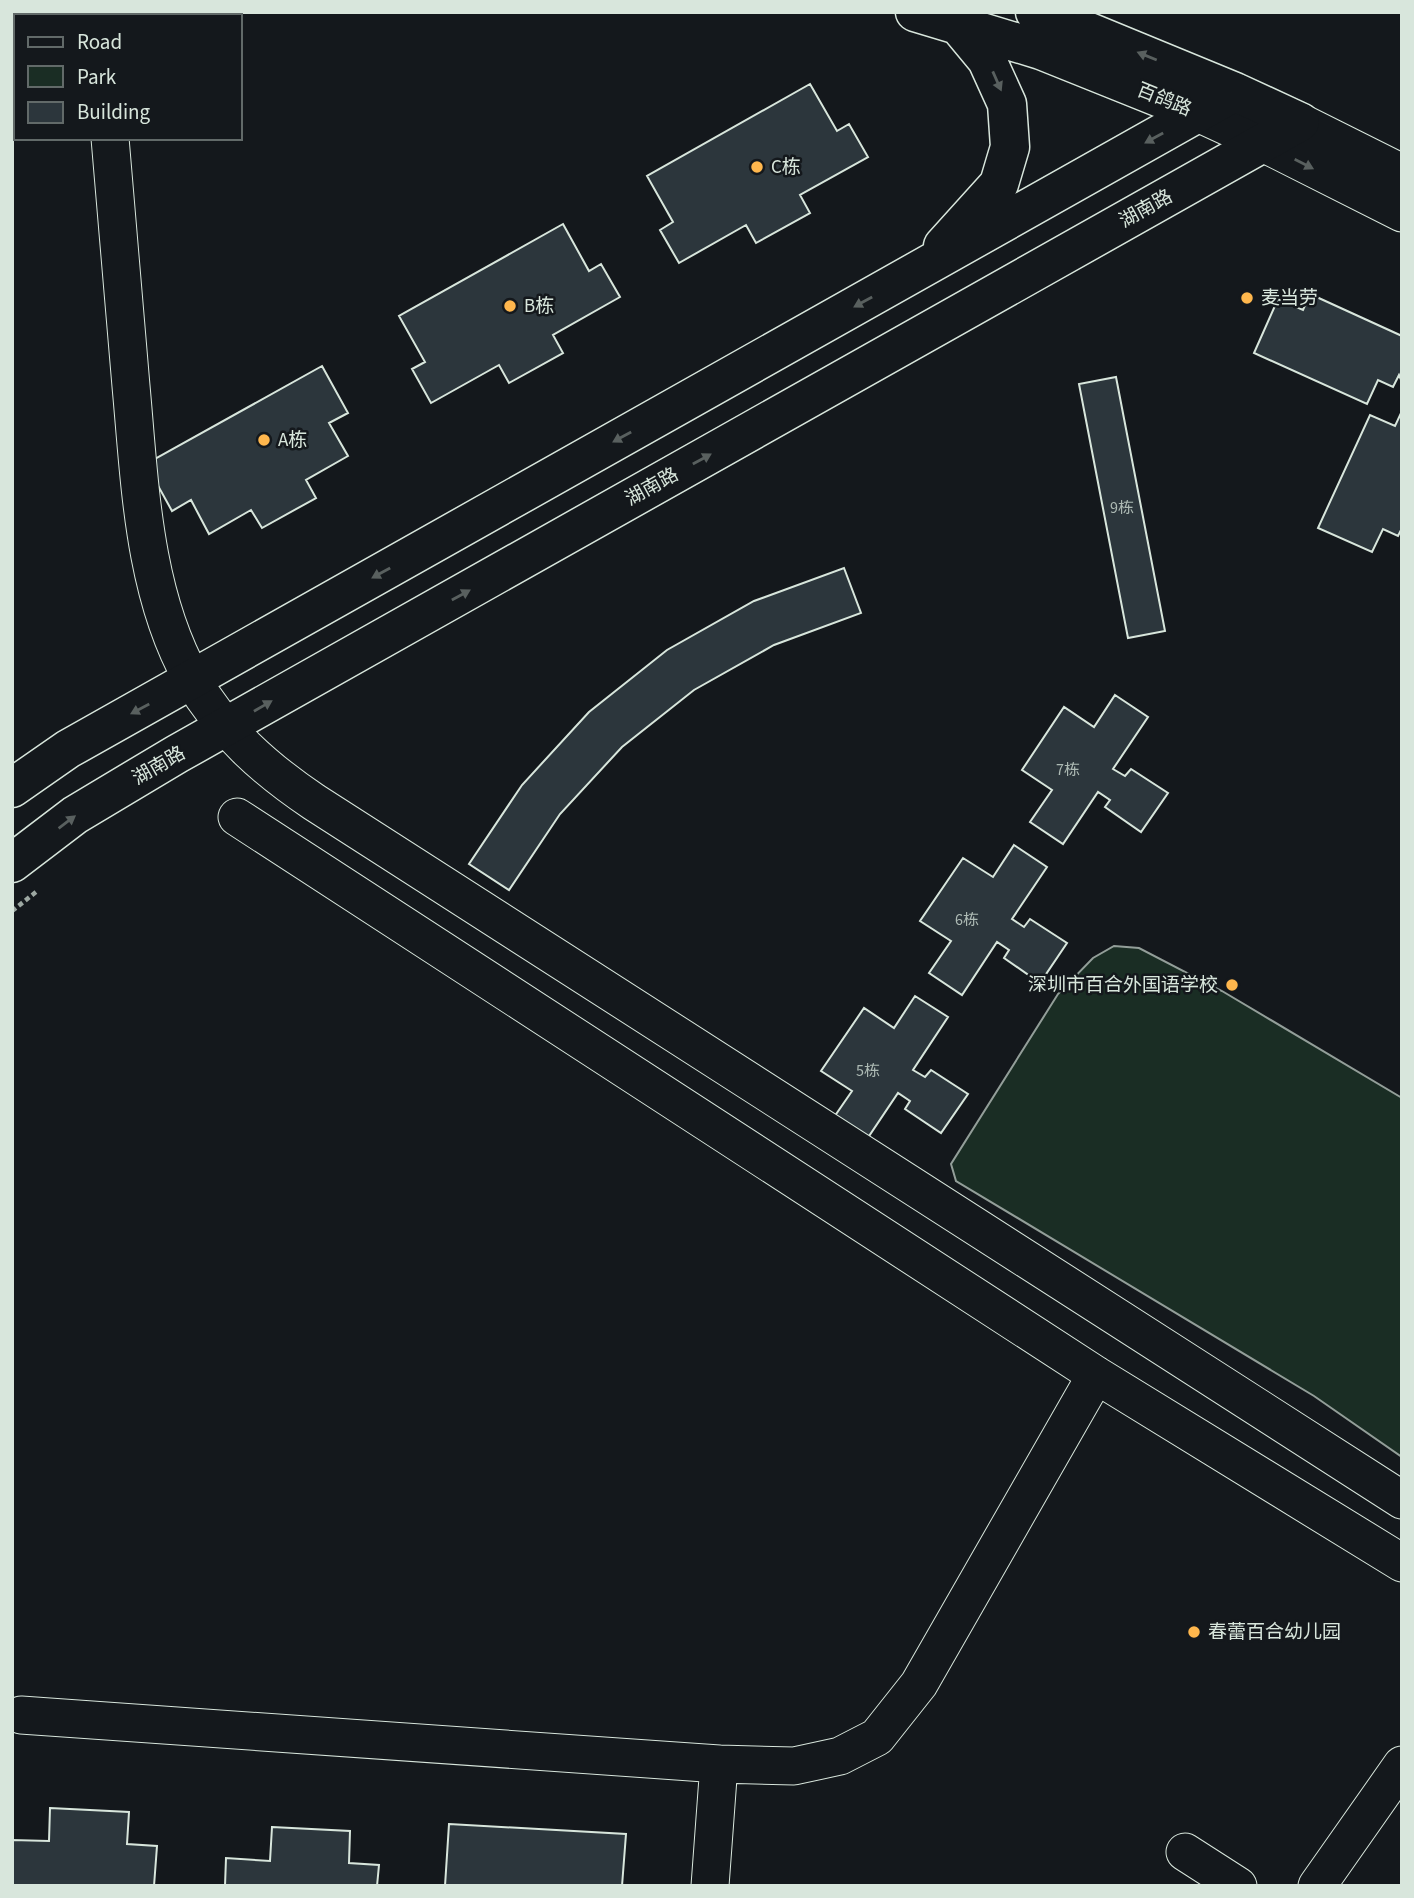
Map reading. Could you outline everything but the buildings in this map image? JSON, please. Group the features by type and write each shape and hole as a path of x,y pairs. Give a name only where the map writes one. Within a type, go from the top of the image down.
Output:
{"main road":[{"name":"百鸽路","path":"915,12 1041,50 1198,114"},
{"name":"百鸽路","path":"1035,12 1235,92 1300,122"},
{"path":"923,268 999,184 1010,147 1007,104 987,60 958,25"},
{"path":"12,788 68,748 1235,92"},
{"name":"湖南路","path":"12,863 75,815 226,727 1300,122"}],"street":[{"name":"百鸽路","path":"1198,114 1263,143 1402,213"},
{"name":"百鸽路","path":"1300,122 1402,173"},
{"path":"110,140 140,487 158,592 177,648 192,680 226,727 252,755 282,781 1402,1500"},
{"path":"237,817 1096,1375 1402,1563"},
{"path":"21,1715 719,1764 794,1766 840,1756 877,1737 919,1684 1096,1375"},
{"path":"710,1886 719,1764"},
{"path":"1317,1886 1402,1765"},
{"path":"1185,1852 1238,1886"}],"path":[{"path":"12,911 45,886"}],"green space":[{"path":"1114,946 1139,948 1222,991 1402,1098 1402,1457 1314,1396 956,1181 951,1164 1058,994 1093,958"}],"place":[{"name":"C栋","path":"757,167"},
{"name":"麦当劳","path":"1247,298"},
{"name":"B栋","path":"510,306"},
{"name":"A栋","path":"264,440"},
{"name":"深圳市百合外国语学校","path":"1232,985"},
{"name":"春蕾百合幼儿园","path":"1194,1632"}]}
